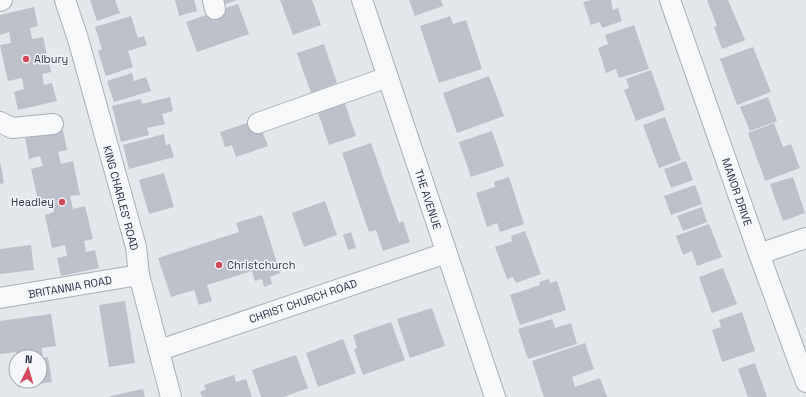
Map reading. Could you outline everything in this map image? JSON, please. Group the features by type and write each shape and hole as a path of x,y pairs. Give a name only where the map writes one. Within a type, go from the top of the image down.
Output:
{"street":[{"name":"KING CHARLES' ROAD","path":"65,0 78,39 136,247 139,275 160,350 171,397"},
{"name":"THE AVENUE","path":"362,0 495,397"},
{"name":"MANOR DRIVE","path":"670,0 759,254 806,382"},
{"path":"258,123 388,77"},
{"path":"0,122 12,128 53,124"},
{"path":"759,254 806,238"},
{"name":"CHRIST CHURCH ROAD","path":"160,350 446,253"},
{"name":"BRITANNIA ROAD","path":"0,298 139,275"}],"building":[{"path":"90,0 115,0 120,13 97,21"},
{"path":"175,0 194,0 197,11 179,16"},
{"path":"224,0 237,0 225,4"},
{"path":"280,0 312,0 321,25 293,35"},
{"path":"409,0 441,0 443,6 415,16"},
{"path":"591,0 611,0 613,10 618,8 622,21 602,28 600,22 591,25 583,2"},
{"path":"707,0 728,0 745,40 722,49 714,27 717,26"},
{"path":"238,4 249,34 197,52 186,22"},
{"name":"Albury","path":"34,7 38,26 30,28 32,39 43,37 51,72 42,74 44,85 52,83 57,101 18,110 14,92 24,89 22,78 8,81 0,45 11,43 9,32 0,35 0,15"},
{"path":"131,16 138,38 144,36 147,45 128,51 133,67 106,76 98,51 102,49 95,27"},
{"path":"450,16 453,24 466,20 482,69 439,83 420,26"},
{"path":"634,25 649,69 619,78 616,69 606,73 598,48 608,44 605,35"},
{"path":"324,44 337,83 311,93 297,53"},
{"path":"753,47 771,92 737,105 720,59"},
{"path":"651,70 665,110 636,121 624,90 629,88 626,79"},
{"path":"132,73 134,81 146,77 151,91 114,102 107,81"},
{"path":"489,76 504,116 457,133 443,93"},
{"path":"170,97 173,111 162,114 165,124 147,128 149,135 121,142 112,106 141,99 142,104"},
{"path":"768,97 777,121 750,131 740,107"},
{"path":"343,98 356,136 329,145 316,107"},
{"path":"665,117 681,160 659,168 643,125"},
{"path":"253,121 257,133 262,131 268,146 236,157 232,145 225,147 220,132"},
{"path":"774,123 783,147 791,144 800,168 765,181 748,133"},
{"name":"Headley","path":"63,130 67,150 58,152 61,164 73,161 80,195 70,196 73,209 85,206 93,239 84,241 86,252 95,250 99,268 61,276 57,258 67,256 65,245 52,248 45,215 54,212 52,201 39,204 31,169 43,166 40,156 29,159 25,138"},
{"path":"492,131 504,166 471,177 459,142"},
{"path":"164,134 166,145 170,144 174,157 129,169 123,145"},
{"path":"371,143 399,223 403,221 410,242 383,251 376,230 369,232 342,153"},
{"path":"0,161 4,183 0,184"},
{"path":"686,161 693,180 671,188 664,169"},
{"path":"164,173 174,207 149,214 139,180"},
{"path":"509,177 524,224 500,232 497,223 487,227 476,193 495,187 494,182"},
{"path":"793,177 805,213 783,221 770,184"},
{"path":"695,185 702,204 671,215 664,196"},
{"path":"325,201 337,235 304,247 292,213"},
{"path":"702,207 707,222 683,231 677,216"},
{"name":"Christchurch","path":"262,215 280,273 270,277 272,284 264,287 262,279 255,281 252,271 207,285 212,301 199,305 194,290 171,297 158,258 239,232 236,223"},
{"path":"709,224 722,257 697,266 692,251 683,255 676,236"},
{"path":"525,231 541,274 516,283 513,277 507,279 495,247 512,241 511,236"},
{"path":"351,232 356,248 348,250 343,235"},
{"path":"31,245 34,270 0,274 0,249"},
{"path":"723,268 737,304 712,313 699,277"},
{"path":"549,279 550,283 557,281 566,310 520,325 510,295 540,285 539,282"},
{"path":"125,301 135,363 109,367 99,305"},
{"path":"432,308 445,346 410,358 397,319"},
{"path":"742,312 755,351 722,362 712,330 721,327 719,320"},
{"path":"51,314 56,346 42,349 8,349 8,353 0,354 0,321"},
{"path":"552,319 555,328 571,323 577,344 528,359 518,329"},
{"path":"391,322 405,360 363,375 354,349 357,348 353,335"},
{"path":"343,339 356,373 318,387 306,353"},
{"path":"585,343 594,369 572,377 575,387 600,378 607,397 544,397 532,361"},
{"path":"296,355 308,388 283,397 261,397 252,370"},
{"path":"48,357 52,382 48,383"},
{"path":"755,363 767,397 748,397 738,369"},
{"path":"234,375 236,382 246,379 252,397 202,397 200,392 206,389 204,385"},
{"path":"143,389 145,397 110,397 110,396"}],"place":[{"name":"Albury","path":"26,59"},
{"name":"Headley","path":"62,202"},
{"name":"Christchurch","path":"219,265"}]}
